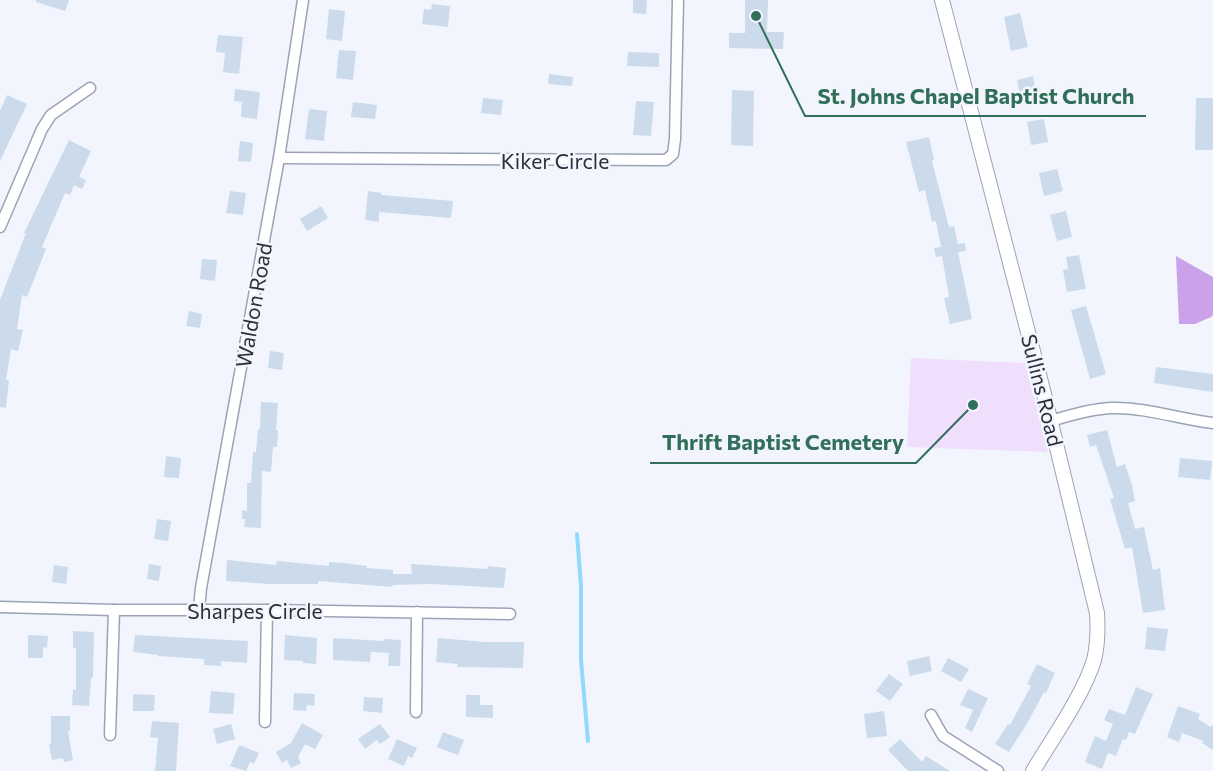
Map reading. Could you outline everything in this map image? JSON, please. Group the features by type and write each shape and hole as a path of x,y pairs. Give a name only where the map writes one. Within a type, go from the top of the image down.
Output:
{"street":[{"name":"Waldon Road","path":"200,609 201,588 279,158 303,0"},
{"name":"Kiker Circle","path":"279,158 666,160 673,154 675,139 678,0"},
{"name":"Sullins Road","path":"942,0 1094,594 1098,634 1094,660 1084,686 1033,771"},
{"path":"0,227 42,129 51,115 90,88"},
{"path":"1051,420 1095,409 1113,408 1213,423"},
{"name":"Sharpes Circle","path":"0,607 510,614"},
{"path":"110,735 114,610"},
{"path":"265,722 267,610"},
{"path":"416,712 417,612"},
{"path":"931,715 943,736 998,771"}],"shaded area":[{"path":"1176,256 1213,277 1213,315 1195,324 1179,324"},
{"path":"911,358 1025,363 1048,452 907,447"}],"building":[{"path":"36,0 69,0 65,11 36,2"},
{"path":"633,0 647,0 646,14 633,13"},
{"path":"745,0 768,0 767,32 784,32 783,49 729,48 729,33 745,33"},
{"path":"432,4 450,6 448,27 422,24 424,9 431,10"},
{"path":"329,9 345,11 342,41 326,39"},
{"path":"1020,13 1028,47 1011,51 1004,17"},
{"path":"218,35 243,37 239,74 223,72 225,53 216,52"},
{"path":"339,50 356,51 353,80 336,78"},
{"path":"628,52 659,53 659,67 627,66"},
{"path":"549,74 573,77 572,86 548,84"},
{"path":"1033,76 1037,98 1021,101 1017,80"},
{"path":"235,89 260,92 257,119 241,117 242,102 234,101"},
{"path":"732,90 754,91 753,146 731,145"},
{"path":"7,95 27,104 0,161 0,111"},
{"path":"483,98 503,100 501,115 481,113"},
{"path":"1196,98 1213,98 1213,150 1195,150"},
{"path":"636,101 654,102 651,136 633,135"},
{"path":"353,102 377,105 375,119 351,117"},
{"path":"309,109 327,111 324,141 305,139"},
{"path":"1044,119 1048,142 1031,145 1027,122"},
{"path":"929,137 934,160 932,161 949,227 954,226 958,244 965,243 966,251 958,252 972,319 950,324 944,298 949,297 942,256 936,257 934,248 941,247 936,221 932,222 925,190 919,192 906,142"},
{"path":"69,140 91,151 79,177 86,180 82,189 74,185 70,195 65,193 42,247 46,249 27,297 22,295 17,329 23,330 18,351 11,349 6,380 9,380 6,408 0,407 0,300 26,233 24,233"},
{"path":"240,141 253,143 251,162 238,161"},
{"path":"1057,169 1063,191 1044,196 1039,173"},
{"path":"230,191 246,193 243,215 226,213"},
{"path":"368,191 382,193 381,195 453,201 451,218 379,212 379,222 365,220"},
{"path":"321,206 328,218 307,231 300,219"},
{"path":"1066,211 1072,237 1057,241 1050,215"},
{"path":"1079,255 1086,289 1067,292 1063,270 1068,269 1066,257"},
{"path":"202,259 217,260 215,281 200,279"},
{"path":"1086,306 1106,374 1090,379 1071,310"},
{"path":"189,311 202,314 200,328 186,326"},
{"path":"270,351 284,353 282,370 268,368"},
{"path":"1156,367 1213,374 1213,392 1154,383"},
{"path":"261,402 278,403 277,447 273,447 271,472 262,471 261,528 244,527 245,519 242,519 242,510 247,511 247,483 251,483 253,452 256,452 258,429 260,429"},
{"path":"1107,430 1117,467 1125,464 1132,485 1135,501 1128,503 1135,529 1144,527 1153,570 1160,568 1165,610 1143,613 1132,547 1125,549 1110,499 1114,498 1096,445 1090,447 1087,435"},
{"path":"166,456 181,458 179,478 164,477"},
{"path":"1180,458 1212,461 1210,480 1178,477"},
{"path":"157,519 171,521 168,541 154,539"},
{"path":"227,560 276,565 277,561 329,566 329,562 344,563 393,570 393,574 412,574 411,564 506,568 504,588 431,584 393,585 392,587 318,581 318,584 270,584 226,581"},
{"path":"149,564 161,566 159,581 147,579"},
{"path":"54,565 68,567 66,584 52,582"},
{"path":"1147,627 1168,629 1165,651 1145,649"},
{"path":"73,631 94,632 93,678 91,678 89,706 72,705 73,689 76,690 76,648 73,648"},
{"path":"28,635 48,636 47,648 43,647 43,658 28,658"},
{"path":"135,635 248,641 247,663 221,661 221,666 204,665 204,659 133,652"},
{"path":"285,635 317,638 316,664 284,660"},
{"path":"333,638 401,640 400,666 388,666 389,653 371,652 370,662 333,660"},
{"path":"438,638 485,642 524,642 523,668 457,667 458,664 436,662"},
{"path":"929,656 932,671 910,676 907,661"},
{"path":"948,658 969,669 961,682 941,671"},
{"path":"1037,664 1055,673 1046,693 1044,692 1009,752 995,744 1008,724 1010,725 1031,686 1027,684"},
{"path":"889,674 903,684 890,701 876,691"},
{"path":"1136,687 1153,694 1135,734 1129,732 1126,740 1123,739 1116,756 1108,753 1102,769 1085,762 1095,736 1106,741 1113,724 1104,720 1109,709 1125,715"},
{"path":"968,689 988,698 972,732 965,728 973,710 960,705"},
{"path":"211,691 235,693 233,714 209,713"},
{"path":"294,693 315,694 314,706 307,705 306,711 293,710"},
{"path":"133,694 155,695 154,711 133,711"},
{"path":"466,695 480,695 480,705 493,705 493,718 466,717"},
{"path":"364,697 383,698 382,713 363,711"},
{"path":"1178,706 1200,714 1198,719 1211,727 1213,724 1213,750 1202,743 1203,741 1182,733 1179,742 1167,737"},
{"path":"884,711 887,736 867,738 864,714"},
{"path":"51,716 70,716 70,731 68,731 73,760 64,762 63,758 52,760 49,744 51,744"},
{"path":"152,721 179,723 176,771 155,771 158,738 150,737"},
{"path":"302,723 323,735 315,749 305,744 298,757 301,763 291,768 287,760 282,763 276,752 291,743"},
{"path":"231,724 235,739 217,744 213,729"},
{"path":"380,724 390,737 380,744 377,740 365,749 358,739"},
{"path":"443,732 464,740 458,755 437,747"},
{"path":"397,739 417,748 412,758 408,756 404,766 388,759"},
{"path":"900,739 922,762 926,756 950,771 908,771 888,750"},
{"path":"239,745 259,753 254,764 250,762 246,771 230,766"}],"waterway":[{"path":"577,534 581,586 581,660 588,741"}],"place":[{"name":"St. Johns Chapel Baptist Church","path":"756,16"},
{"name":"Thrift Baptist Cemetery","path":"973,405"}]}
